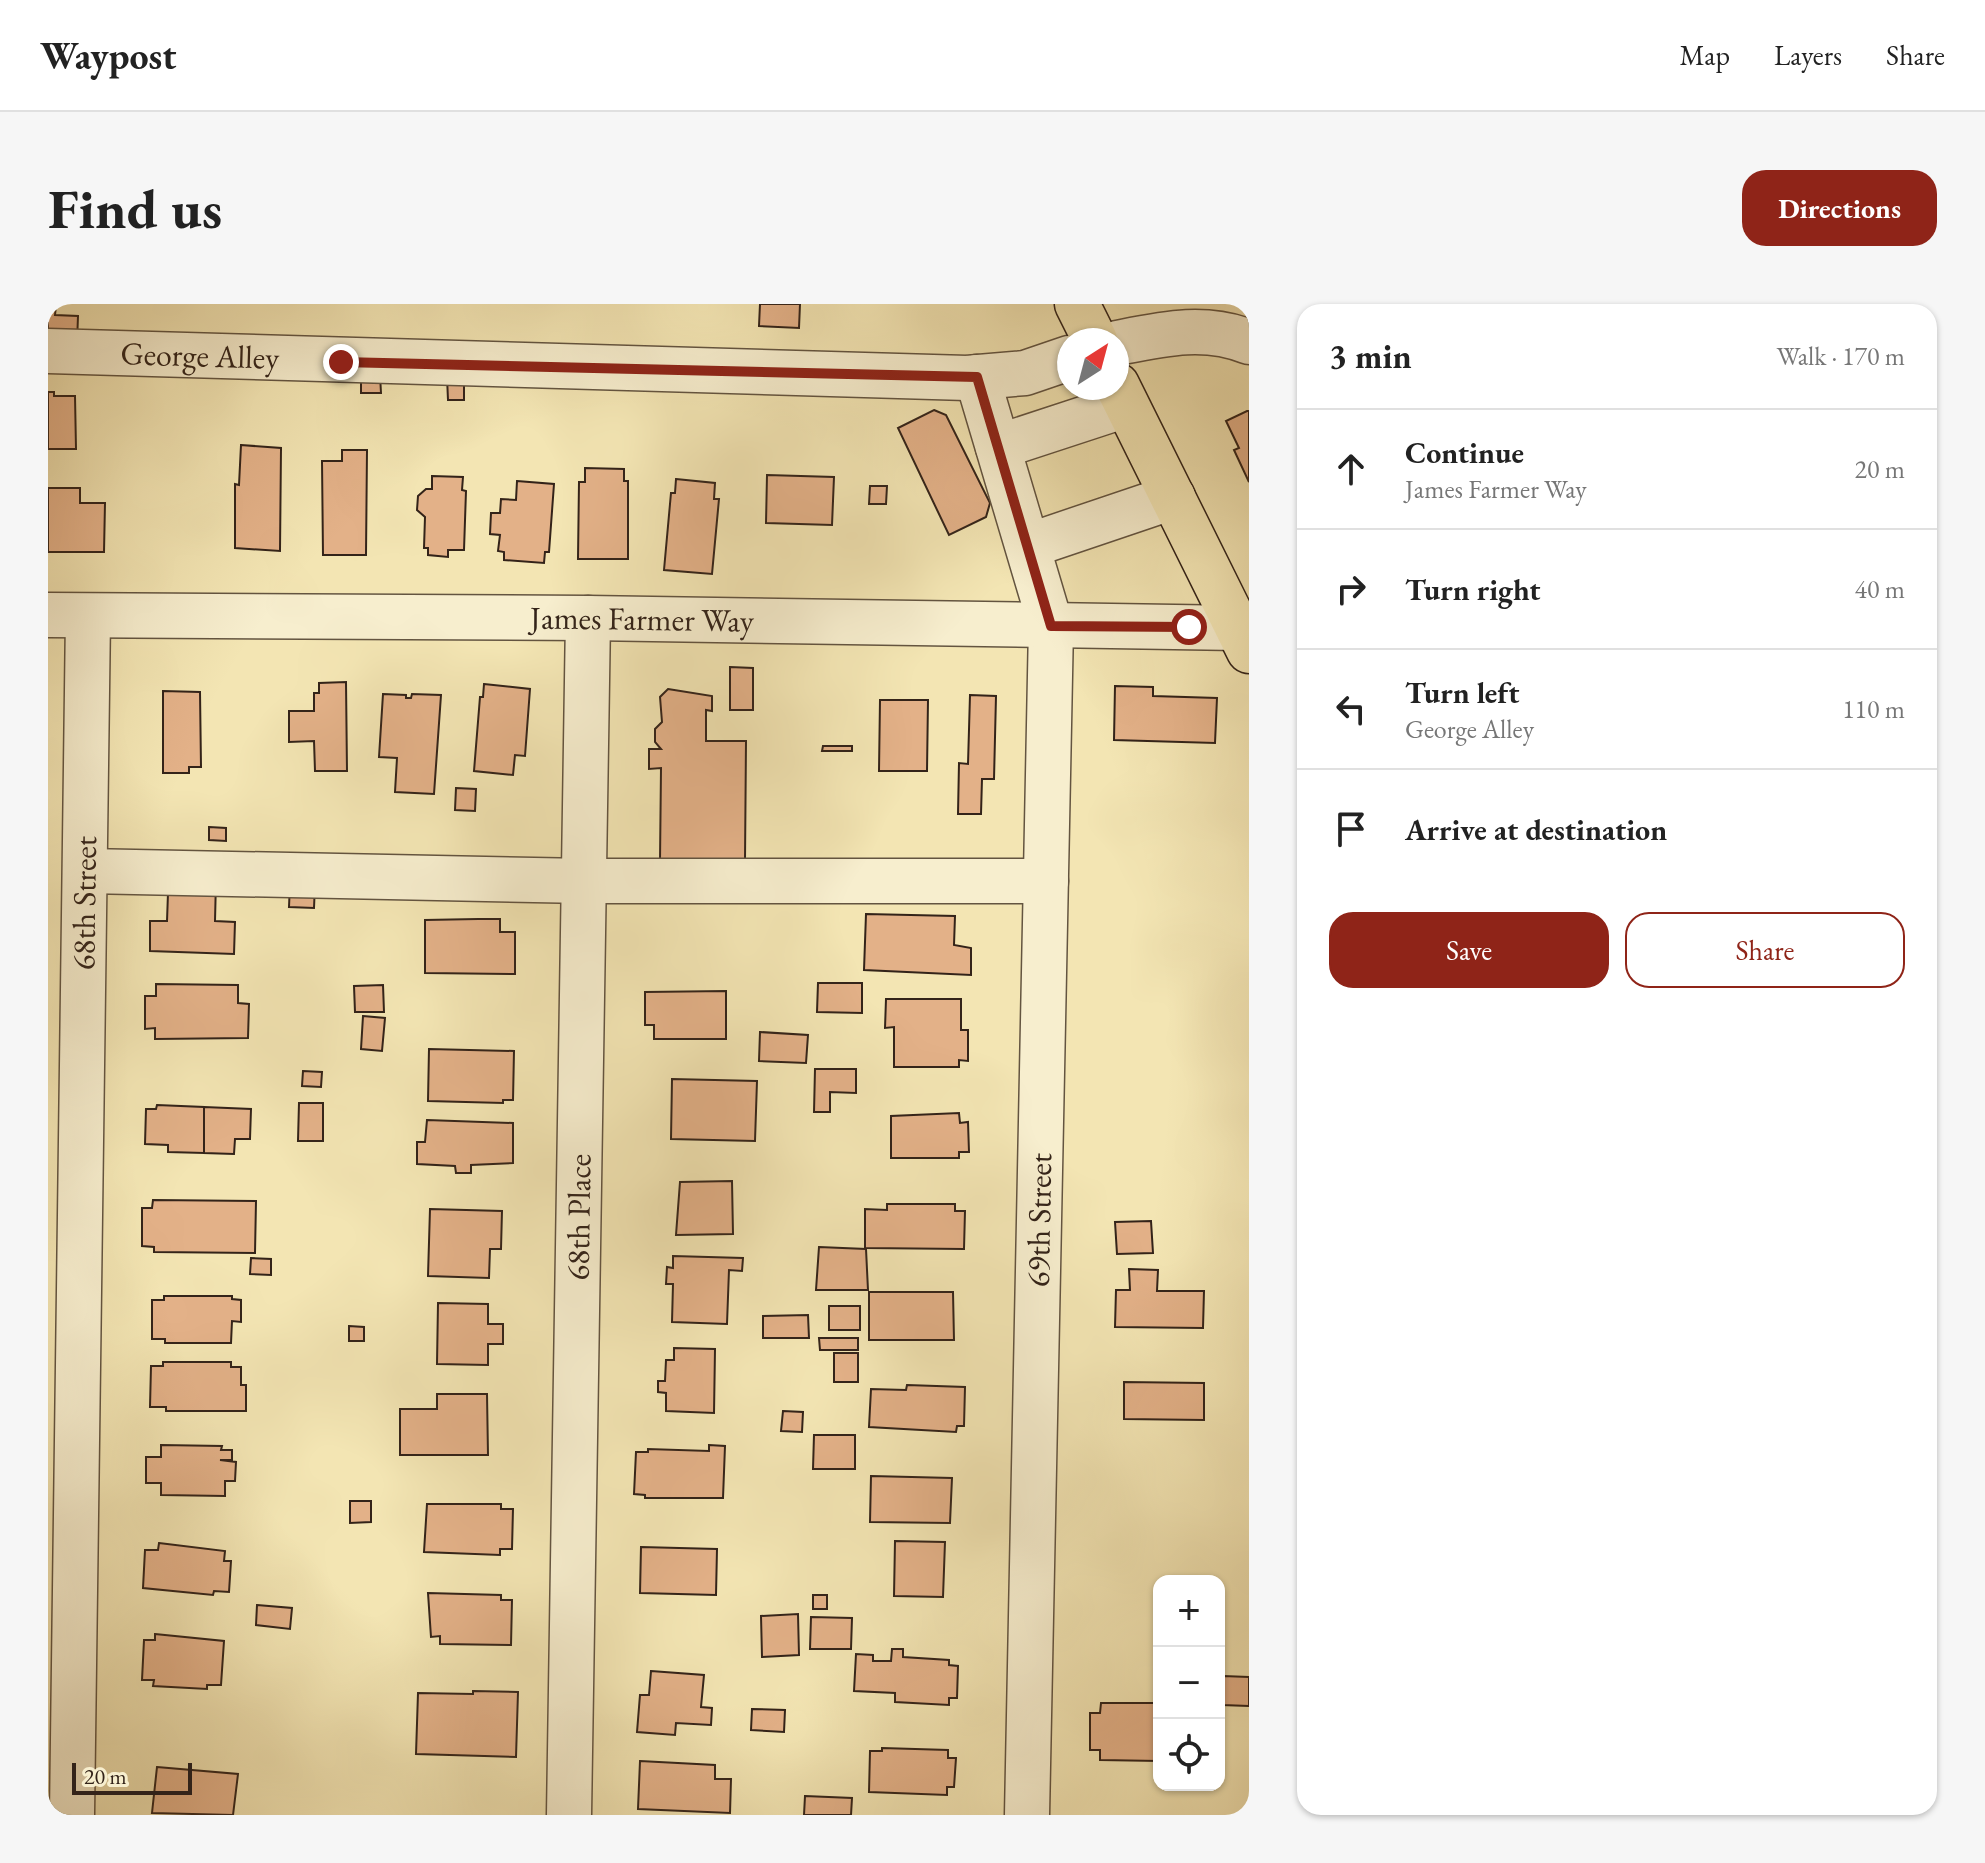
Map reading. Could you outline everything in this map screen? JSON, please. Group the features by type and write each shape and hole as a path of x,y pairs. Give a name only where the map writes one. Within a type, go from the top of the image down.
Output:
{"main road":[{"path":"1077,304 1089,328"},
{"path":"1124,400 1243,639"}],"street":[{"path":"1129,341 1189,331 1226,332 1249,342"},
{"name":"George Alley","path":"48,351 977,377 1025,373 1057,362"},
{"name":"69th Street","path":"977,377 1051,626 1027,1815"},
{"path":"998,447 1110,400"},
{"path":"1028,546 1173,497"},
{"name":"James Farmer Way","path":"68,616 588,618 1051,626 1243,639"},
{"name":"68th Street","path":"68,616 86,871 72,1815"},
{"name":"68th Place","path":"569,1815 588,618"},
{"path":"86,871 586,881 1046,881"}],"building":[{"path":"48,304 56,306 55,315 78,316 77,343 48,342"},
{"path":"760,304 800,304 799,328 759,326"},
{"path":"361,375 380,375 381,393 361,393"},
{"path":"464,376 464,400 448,400 447,377"},
{"path":"48,392 54,392 54,396 75,396 76,449 48,449"},
{"path":"934,410 946,415 990,503 986,517 949,535 898,428"},
{"path":"1247,411 1249,482 1234,450 1239,448 1226,421"},
{"path":"241,445 281,448 280,551 235,548 235,484 239,485"},
{"path":"342,450 367,450 366,555 323,555 322,461 342,461"},
{"path":"585,468 624,469 624,481 628,481 628,559 578,559 579,482 585,482"},
{"path":"767,475 834,477 832,525 766,523"},
{"path":"432,476 463,477 462,490 466,491 464,550 448,550 448,557 428,555 428,548 424,548 425,517 417,510 418,496 426,489 432,489"},
{"path":"676,479 715,483 714,499 719,499 712,574 664,570 671,493 675,493"},
{"path":"517,481 554,484 549,552 545,552 544,563 504,560 504,552 498,551 500,535 490,534 491,513 500,513 501,499 516,500"},
{"path":"870,486 887,486 886,504 869,504"},
{"path":"48,488 80,488 80,503 105,503 104,552 48,552"},
{"path":"730,667 753,668 753,710 730,710"},
{"path":"346,682 347,771 315,771 314,741 289,742 289,711 314,711 314,693 319,693 319,683"},
{"path":"484,684 530,689 525,756 515,755 513,775 474,771 480,697 483,697"},
{"path":"1115,686 1153,687 1153,696 1217,698 1215,743 1114,740"},
{"path":"668,689 712,696 712,711 706,710 706,741 746,741 745,861 660,861 661,768 649,769 649,749 661,749 655,742 655,729 662,722 660,697"},
{"path":"163,691 200,692 201,767 189,767 189,773 163,773"},
{"path":"383,694 406,695 406,698 411,698 412,694 441,695 434,794 395,792 397,758 379,757"},
{"path":"970,695 996,696 994,779 982,779 981,814 958,814 959,763 968,764"},
{"path":"880,700 928,700 927,771 879,771"},
{"path":"823,746 852,746 852,751 822,751"},
{"path":"456,788 476,789 475,811 455,810"},
{"path":"209,827 226,828 226,841 209,840"},
{"path":"216,880 215,921 235,922 234,954 150,951 150,921 167,921 168,893"},
{"path":"290,883 315,884 314,908 289,907"},
{"path":"866,914 955,916 954,945 971,948 971,975 864,970"},
{"path":"500,919 500,932 515,932 515,974 425,973 425,920"},
{"path":"818,983 862,983 862,1013 817,1012"},
{"path":"156,984 238,985 238,1003 249,1004 248,1038 155,1039 155,1028 145,1029 145,996 156,996"},
{"path":"383,985 384,1012 355,1012 354,986"},
{"path":"726,991 726,1039 654,1039 654,1025 645,1025 645,992"},
{"path":"886,999 961,999 961,1030 968,1030 968,1061 959,1060 959,1067 894,1067 894,1027 885,1028"},
{"path":"363,1016 385,1018 382,1051 361,1049"},
{"path":"760,1032 808,1035 806,1063 759,1061"},
{"path":"429,1049 514,1051 513,1100 503,1100 503,1103 428,1101"},
{"path":"815,1069 856,1069 856,1093 830,1092 830,1112 814,1112"},
{"path":"303,1071 322,1072 321,1087 302,1086"},
{"path":"672,1079 757,1081 755,1141 671,1139"},
{"path":"299,1103 323,1103 323,1141 298,1141"},
{"path":"157,1105 204,1107 204,1153 168,1152 168,1145 145,1144 146,1109 156,1109"},
{"path":"204,1107 251,1109 250,1139 235,1139 234,1154 204,1153"},
{"path":"959,1113 960,1123 968,1122 969,1152 959,1152 959,1158 891,1158 891,1116"},
{"path":"427,1120 513,1123 513,1163 471,1165 471,1173 456,1173 455,1166 417,1164 417,1142 425,1142"},
{"path":"732,1181 733,1234 676,1235 680,1182"},
{"path":"153,1200 256,1201 255,1253 154,1252 154,1247 142,1246 142,1208 152,1208"},
{"path":"887,1204 955,1204 955,1211 965,1211 964,1249 865,1248 865,1209 887,1210"},
{"path":"430,1209 502,1211 501,1249 490,1249 489,1278 428,1276"},
{"path":"1151,1221 1153,1253 1117,1254 1115,1222"},
{"path":"819,1247 866,1249 868,1290 816,1290"},
{"path":"673,1256 743,1258 742,1271 729,1270 727,1324 672,1322 673,1284 666,1284 667,1267 673,1268"},
{"path":"251,1258 271,1259 271,1275 250,1274"},
{"path":"1129,1269 1158,1270 1157,1291 1204,1291 1203,1328 1115,1327 1116,1290 1130,1290"},
{"path":"869,1292 953,1292 954,1340 869,1340"},
{"path":"164,1296 232,1296 232,1299 241,1300 241,1322 232,1321 231,1343 165,1343 165,1339 152,1339 152,1300 164,1300"},
{"path":"438,1303 488,1304 488,1324 503,1324 503,1344 488,1344 488,1365 437,1364"},
{"path":"829,1306 860,1306 860,1330 829,1330"},
{"path":"808,1315 809,1338 763,1338 763,1316"},
{"path":"349,1326 364,1327 364,1341 349,1341"},
{"path":"819,1338 858,1338 858,1350 820,1350"},
{"path":"674,1348 715,1349 714,1413 666,1411 666,1393 658,1392 658,1381 665,1381 666,1360 674,1360"},
{"path":"834,1353 858,1353 858,1382 834,1382"},
{"path":"163,1362 231,1362 231,1367 241,1367 241,1385 246,1385 246,1411 166,1411 166,1407 150,1407 151,1366 163,1366"},
{"path":"1124,1382 1204,1383 1204,1420 1124,1419"},
{"path":"907,1385 965,1387 964,1426 957,1426 956,1432 869,1427 871,1389 906,1390"},
{"path":"437,1394 487,1394 488,1455 400,1455 400,1409 437,1409"},
{"path":"783,1411 803,1412 802,1432 781,1431"},
{"path":"814,1435 855,1435 855,1469 813,1469"},
{"path":"161,1445 222,1446 221,1450 232,1450 232,1460 220,1460 236,1462 235,1481 225,1481 225,1496 161,1495 161,1483 146,1483 146,1457 161,1457"},
{"path":"709,1445 725,1446 723,1498 645,1498 645,1495 634,1494 636,1452 648,1452 648,1449 709,1451"},
{"path":"871,1476 952,1478 950,1523 870,1522"},
{"path":"350,1501 371,1501 371,1522 350,1523"},
{"path":"427,1504 501,1504 501,1509 513,1509 512,1549 500,1549 500,1555 424,1552"},
{"path":"895,1541 945,1542 943,1597 894,1596"},
{"path":"159,1543 225,1551 224,1561 231,1561 229,1592 214,1591 213,1595 143,1588 145,1550 158,1550"},
{"path":"641,1547 717,1549 716,1595 640,1593"},
{"path":"428,1593 501,1595 501,1600 512,1600 511,1645 440,1644 440,1636 431,1637"},
{"path":"813,1595 827,1595 827,1609 813,1609"},
{"path":"257,1605 292,1608 290,1629 256,1625"},
{"path":"798,1614 799,1655 762,1657 761,1616"},
{"path":"811,1617 852,1618 851,1649 810,1649"},
{"path":"155,1634 224,1641 221,1685 207,1685 207,1689 153,1686 154,1680 142,1680 144,1640 155,1640"},
{"path":"892,1649 903,1649 903,1657 949,1660 949,1665 958,1666 957,1698 949,1698 949,1705 895,1702 895,1693 854,1691 856,1654 873,1655 873,1661 891,1661"},
{"path":"651,1671 704,1675 701,1707 712,1708 711,1725 676,1723 675,1735 637,1732 640,1695 649,1695"},
{"path":"1225,1676 1249,1677 1249,1706 1225,1705"},
{"path":"473,1691 518,1692 516,1757 416,1754 418,1693 473,1694"},
{"path":"1101,1703 1153,1703 1153,1761 1100,1760 1100,1750 1090,1750 1090,1713 1100,1713"},
{"path":"752,1709 785,1710 784,1732 751,1730"},
{"path":"882,1748 948,1750 948,1758 956,1758 954,1787 947,1787 947,1795 869,1792 870,1751 882,1751"},
{"path":"640,1761 715,1765 715,1779 731,1779 730,1813 638,1809"},
{"path":"157,1767 238,1774 233,1815 152,1813"},
{"path":"805,1796 852,1798 851,1815 804,1815"}],"route":[{"path":"341,362 977,377 1051,626 1189,627"}]}
